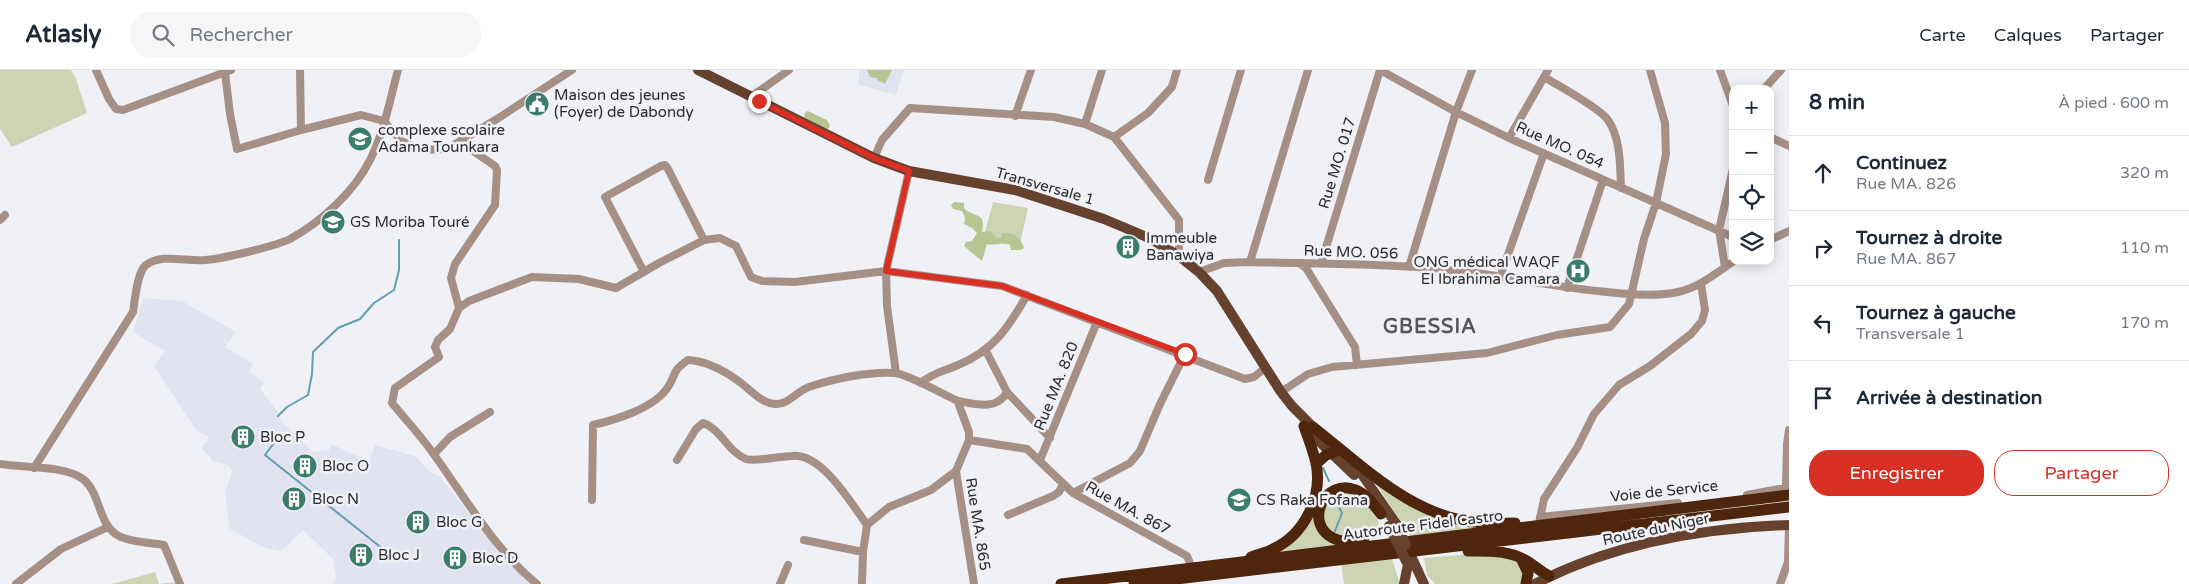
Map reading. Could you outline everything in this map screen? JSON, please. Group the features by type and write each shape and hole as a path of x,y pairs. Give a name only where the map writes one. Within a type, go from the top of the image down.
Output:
{"highway":[{"path":"1308,427 1390,489 1421,507 1460,520 1483,524 1539,520 1556,524"},
{"path":"1226,565 1272,550 1297,532 1303,524 1313,502 1317,485 1316,464 1308,427"},
{"path":"1316,464 1334,452"},
{"path":"1381,514 1362,494 1349,488 1342,488 1336,489 1325,497 1318,515 1324,531 1338,540 1415,541"},
{"name":"Autoroute Fidel Castro","path":"1061,584 1556,524 1788,489"},
{"name":"Autoroute Fidel Castro","path":"1134,584 1789,507"},
{"path":"1394,553 1492,551 1520,557 1549,576"},
{"path":"1520,557 1528,573 1526,584"}],"main road":[{"name":"Transversale 1","path":"698,70 874,158 909,171 1015,190 1104,219 1149,238 1179,256 1199,272 1217,291 1281,392 1308,427 1356,477 1381,514 1393,525"},
{"name":"Transversale 1","path":"1334,452 1361,473 1393,525 1409,561 1424,584"},
{"name":"Route du Niger","path":"1535,584 1549,576 1605,555 1662,541 1747,527 1789,525"},
{"name":"Transversale 1","path":"1409,561 1415,584"},
{"path":"1404,584 1409,561"}],"street":[{"path":"96,70 109,100 116,109 123,110 229,71 230,114 237,149 361,115 384,121 401,140 420,150 446,149 460,142 572,70"},
{"path":"300,70 301,130"},
{"path":"34,468 134,312 138,281 144,266 156,260 206,260 289,239 318,219 358,179 370,159 384,121 398,70"},
{"path":"751,97 789,70"},
{"path":"1015,116 1030,70"},
{"path":"1085,124 1102,70"},
{"path":"1114,137 1154,107 1172,87 1177,70"},
{"path":"1208,180 1241,70"},
{"path":"1250,262 1308,70"},
{"name":"Rue MO. 054","path":"1380,70 1456,112 1509,138 1729,235"},
{"name":"Rue MO. 017","path":"1321,264 1380,70"},
{"path":"1409,267 1456,112 1472,70"},
{"path":"1281,392 1314,372 1332,367 1487,353 1557,335 1610,327 1629,304 1644,239 1656,203 1666,154 1665,122 1650,70"},
{"path":"1720,70 1729,95"},
{"path":"1768,85 1781,70"},
{"path":"1509,138 1546,73 1608,119 1615,135 1619,153 1621,188"},
{"path":"874,158 882,140 910,108 1054,117 1085,124 1114,137 1179,220 1179,256"},
{"path":"1774,139 1789,146"},
{"path":"459,308 451,278 455,264 495,205 497,170 495,166 460,142"},
{"path":"1500,277 1544,153"},
{"path":"644,272 605,197 661,166 665,166 668,169 704,240"},
{"path":"896,373 887,306 886,271 909,171"},
{"path":"1725,267 1719,230 1732,175"},
{"path":"1567,288 1603,180"},
{"path":"1774,238 1789,231"},
{"path":"537,584 523,572 482,522 434,454 392,403 392,395 395,388 439,357 435,347 438,340 450,328 459,308 469,301 532,277 579,279 616,288 704,240 720,238 736,246 751,277 762,282 795,282 886,271 1002,286 1185,354 1245,379 1254,377 1265,368"},
{"name":"Rue MO. 056","path":"1199,272 1224,263 1250,262 1409,267 1443,269 1567,288 1630,294 1678,292 1702,284 1729,264"},
{"path":"1300,264 1306,268 1355,347 1357,365"},
{"path":"1539,520 1544,499 1578,448 1594,414 1619,385 1650,366 1691,334 1702,322 1705,310 1702,284"},
{"path":"921,384 930,376 959,365 986,351 1013,321 1027,295"},
{"name":"Rue MA. 820","path":"1040,460 1097,322"},
{"path":"986,351 1007,392 1050,438"},
{"path":"1073,494 1130,463 1140,451 1160,404 1185,354"},
{"path":"592,500 593,425 614,421 635,412 660,396 668,388 676,369 688,360 715,368 736,379 763,400 774,404 782,403 804,389 825,382 854,376 896,373 958,401 980,404 998,403 1007,392"},
{"path":"958,401 969,432 968,440"},
{"path":"434,454 450,437 490,412"},
{"path":"676,460 696,429 703,423 710,426 735,454 749,460 795,455 810,459 832,478 867,525"},
{"path":"1788,489 1787,444 1789,430"},
{"name":"Rue MA. 867","path":"968,440 1027,449 1073,494 1187,556 1192,568"},
{"name":"Rue MA. 865","path":"968,440 956,471 974,584"},
{"path":"0,464 66,471 83,479 94,492 108,527 119,536 164,546 180,582 188,584"},
{"path":"862,584 863,552 867,525 889,507 932,490 956,471"},
{"path":"1008,515 1053,496 1059,492 1063,484"},
{"name":"Voie de Service","path":"1539,520 1739,497 1788,489"},
{"path":"1780,584 1788,562 1789,525"},
{"path":"16,584 61,549 108,527"},
{"path":"804,540 863,552"},
{"path":"780,584 788,565"}],"shaded area":[{"path":"859,70 904,70 896,95 859,85"},
{"path":"143,298 182,301 236,332 225,347 253,364 249,372 264,383 260,389 280,415 282,422 313,452 329,450 331,444 369,461 375,445 415,456 429,471 440,477 505,559 530,584 333,584 336,576 333,559 303,530 281,551 265,548 230,529 225,493 232,471 228,465 212,461 201,448 207,442 208,436 197,431 154,366 165,351 133,332"}],"green space":[{"path":"0,70 71,70 76,79 87,113 12,147 0,129"},
{"path":"867,70 892,70 885,84 877,80 877,78 870,77"},
{"path":"807,111 827,120 830,126 828,129 805,118 804,114"},
{"path":"954,202 964,203 964,208 981,218 983,221 982,232 990,231 997,238 1001,238 1002,234 1006,233 1013,234 1021,241 1024,248 1021,250 1011,250 1010,245 1007,244 987,244 982,261 964,246 966,242 972,241 977,233 964,224 965,218 962,211 953,209 951,205"},
{"path":"993,202 1028,208 1020,244 983,240"},
{"path":"1375,482 1424,513 1450,522 1480,529 1410,536"},
{"path":"1337,493 1355,494 1367,502 1375,513 1380,531 1379,537 1343,538 1326,532 1321,509"},
{"path":"1315,511 1315,520 1349,546 1276,553"},
{"path":"1470,554 1508,556 1524,567 1521,584 1435,584 1427,575 1424,558"},
{"path":"1392,559 1400,584 1344,584 1341,564"},
{"path":"155,572 159,584 112,584"},
{"path":"176,582 176,584 159,584"}],"waterway":[{"path":"278,416 287,407 308,395 312,374 313,352 338,328 360,319 374,303 394,290 399,270 399,240"},
{"path":"280,435 265,455 393,557"},
{"path":"1323,468 1329,481"},
{"path":"1335,531 1342,513 1336,501"}],"place":[{"name":"Maison des jeunes (Foyer) de Dabondy","path":"537,104"},
{"name":"complexe scolaire Adama Tounkara","path":"360,139"},
{"name":"GS Moriba Touré","path":"333,222"},
{"name":"Immeuble Banawiya","path":"1128,247"},
{"name":"ONG médical WAQF El Ibrahima Camara","path":"1578,271"},
{"name":"Bloc P","path":"243,437"},
{"name":"Bloc O","path":"305,466"},
{"name":"Bloc N","path":"294,499"},
{"name":"CS Raka Fofana","path":"1239,500"},
{"name":"Bloc G","path":"418,522"},
{"name":"Bloc J","path":"361,555"},
{"name":"Bloc D","path":"455,558"}],"district":[{"name":"GBESSIA","path":"1430,327"}],"route":[{"path":"759,101 874,158 909,171 886,271 1002,286 1185,354"}]}
